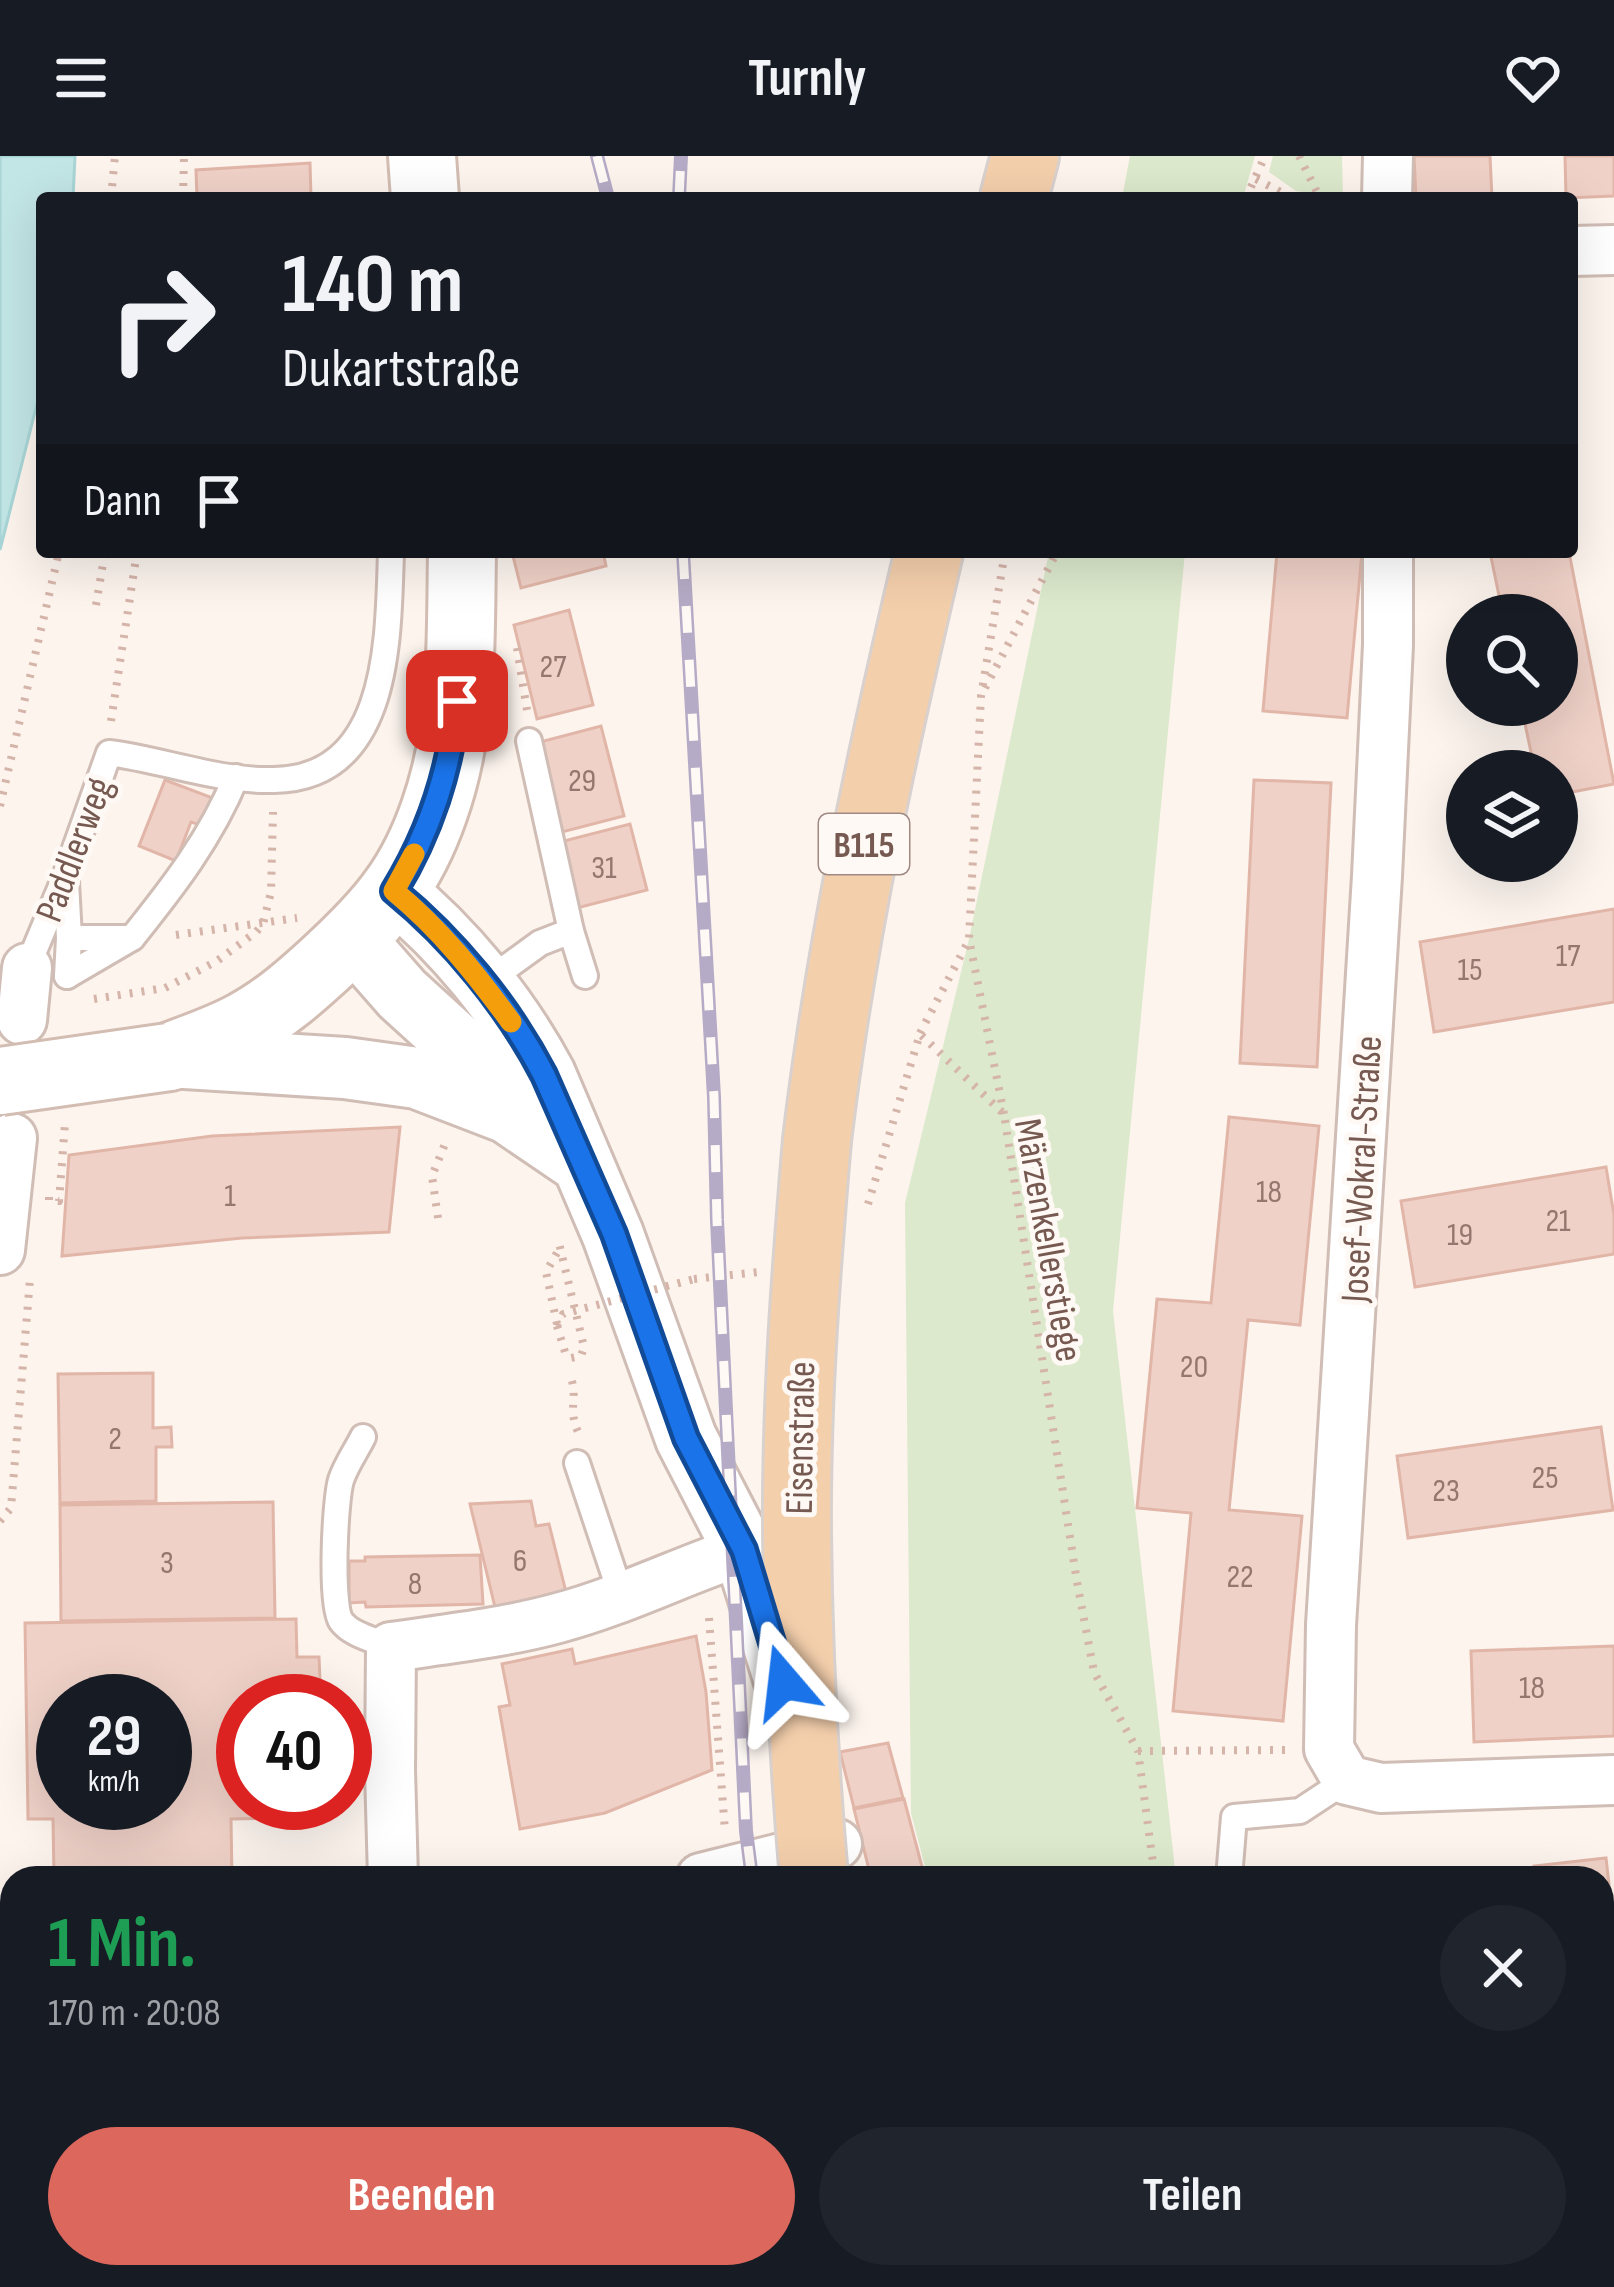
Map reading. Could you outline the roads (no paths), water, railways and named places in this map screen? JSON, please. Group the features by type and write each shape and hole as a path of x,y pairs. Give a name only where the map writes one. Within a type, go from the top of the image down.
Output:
{"main road":[{"path":"422,156 424,192"},
{"path":"1016,192 1024,156"},
{"path":"6,1110 169,1057 242,1027 309,979 352,915 427,826 454,728 462,558"},
{"name":"Eisenstraße","path":"832,1866 805,1765 797,1529 804,1296 817,1140 850,916 927,558"}],"street":[{"path":"1387,192 1388,156"},
{"path":"1578,251 1614,250"},
{"name":"Josef-Wokral-Straße","path":"1338,1765 1332,1603 1377,876 1388,558"},
{"name":"Eisenstraße","path":"352,915 426,917 532,1051 614,1234 832,1866"},
{"name":"Eisenstraße","path":"352,915 402,994 500,1081 580,1162"},
{"path":"22,1020 27,968"},
{"path":"169,1057 345,1068 418,1078 508,1113 580,1162"},
{"path":"6,1110 16,1257"},
{"path":"393,1866 391,1647 557,1619 724,1557"},
{"path":"1338,1765 1381,1788 1614,1780"}],"lane":[{"name":"Paddlerweg","path":"27,968 110,753 273,781 322,770 344,754 373,710 380,681 391,558"},
{"path":"529,741 585,976"},
{"path":"65,877 67,976 132,938 187,869 221,815 236,777"},
{"path":"483,984 540,944 571,932"},
{"path":"69,938 132,938"},
{"path":"363,1437 342,1478 338,1497 334,1601 338,1618 350,1630 391,1647"},
{"path":"577,1463 622,1598"},
{"path":"1230,1866 1234,1816 1300,1811 1338,1765"}],"water":[{"path":"0,156 75,156 73,192 36,192 36,408 0,550"}],"railway":[{"path":"597,156 606,192"},
{"path":"679,192 681,156"},
{"path":"683,558 750,1866"}]}
